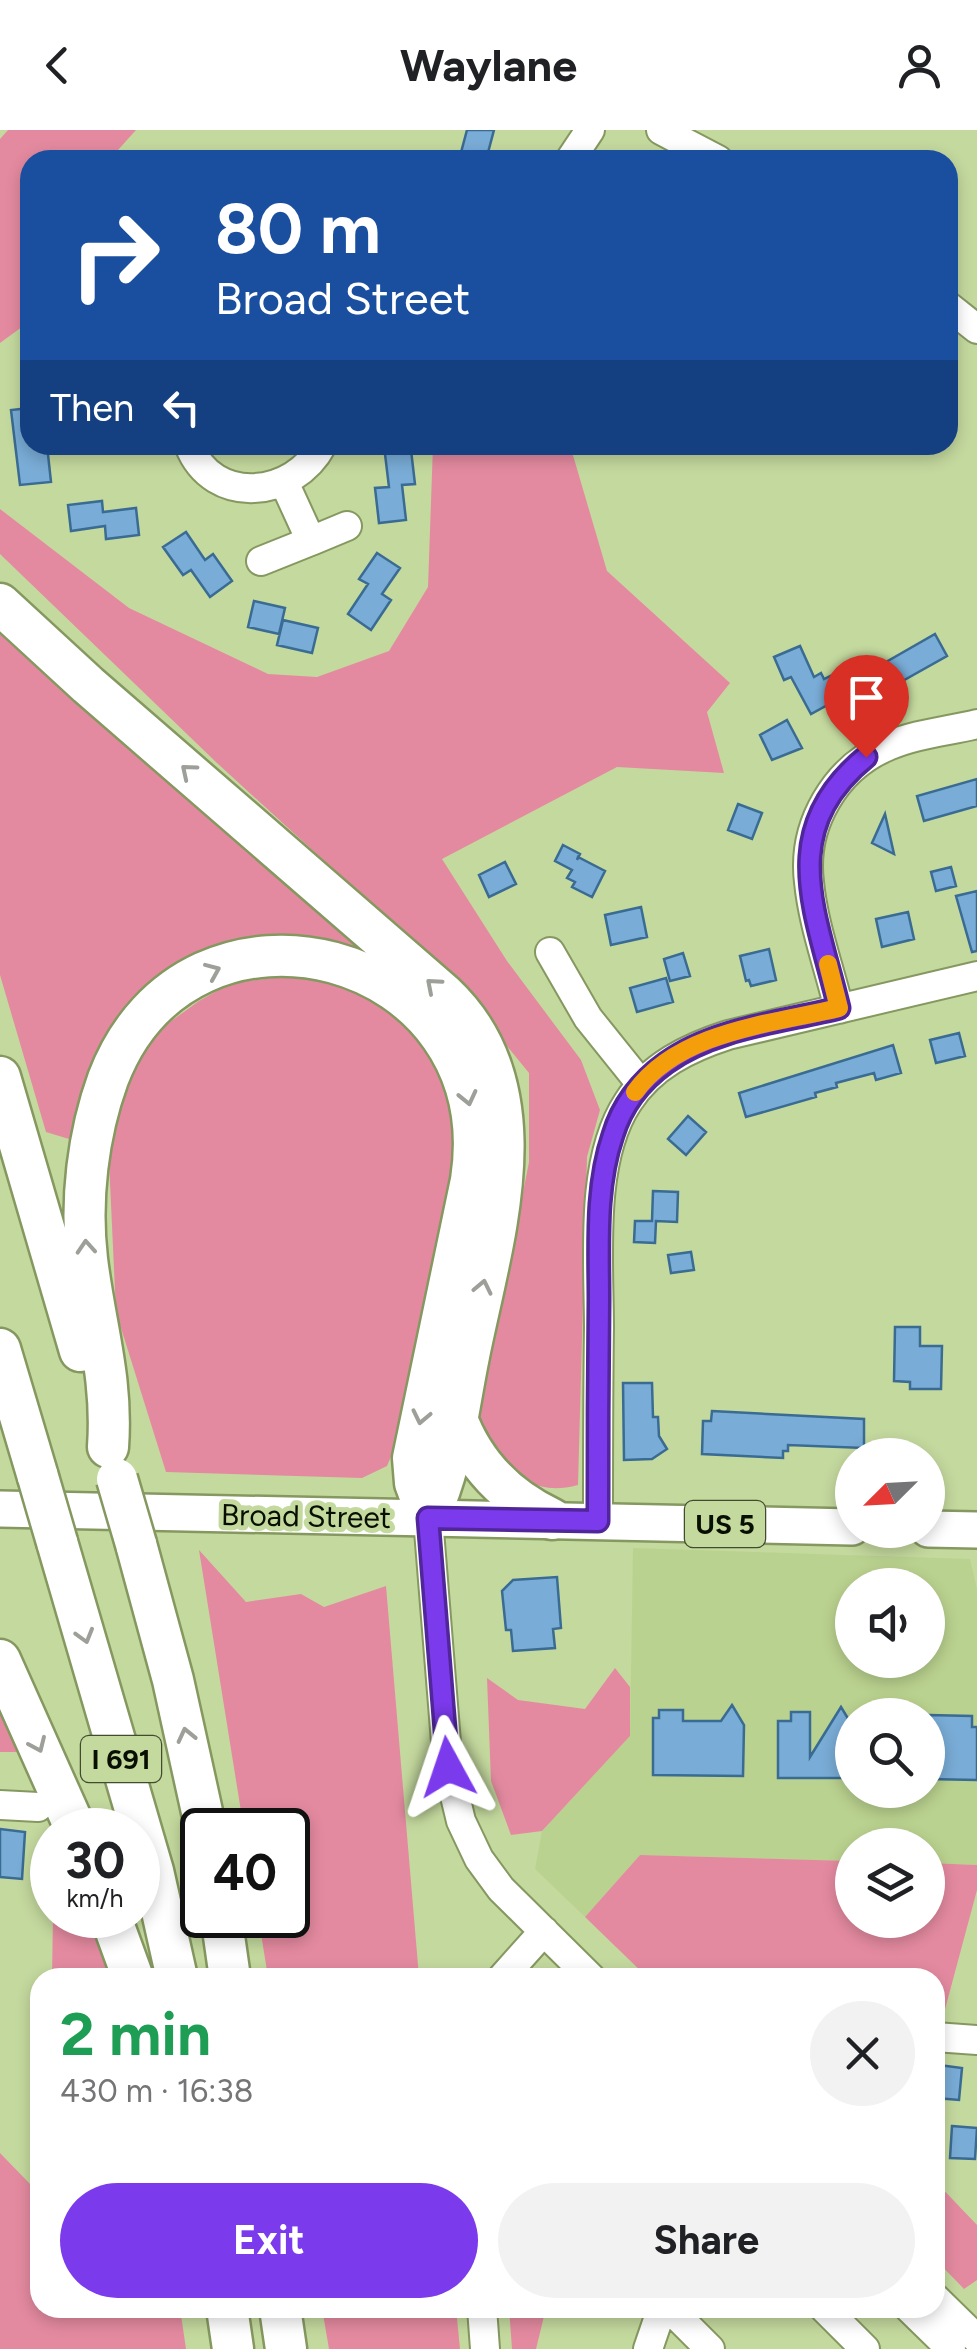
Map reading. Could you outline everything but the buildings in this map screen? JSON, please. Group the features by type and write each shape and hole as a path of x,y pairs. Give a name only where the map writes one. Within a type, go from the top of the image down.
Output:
{"highway":[{"path":"0,604 444,994 478,1040 499,1096 504,1162 495,1227 444,1478 428,1518"},
{"path":"112,1463 109,1382 89,1272 85,1214 94,1131 114,1064 154,1008 202,975 262,957 325,959 377,979 420,1012 454,1056 471,1106 471,1180 412,1458 414,1483 428,1518"},
{"name":"I 691","path":"0,1076 136,1544 173,1680 201,1808"},
{"name":"I 691","path":"0,1349 152,1871 175,1968"},
{"path":"456,1416 470,1447 495,1479 518,1499 552,1519"},
{"path":"0,1660 66,1808"},
{"path":"118,1938 129,1968"},
{"path":"224,1938 229,1968"},
{"path":"228,2318 233,2349"},
{"path":"281,2318 286,2349"}],"main road":[{"name":"Broad Street","path":"0,1509 835,1527"},
{"path":"945,1529 977,1530"}],"street":[{"path":"661,130 699,150"},
{"path":"196,455 208,471 229,484 252,489 297,476 317,455"},
{"path":"284,482 311,541"},
{"path":"260,561 347,526"},
{"path":"839,1008 808,882 808,851 828,795 844,774 890,744 977,724"},
{"path":"550,952 588,1018 641,1084"},
{"path":"598,1521 600,1205 613,1133 625,1106 641,1084 697,1045 977,976"},
{"path":"428,1518 448,1767 456,1806 488,1873 581,1968"},
{"path":"0,1806 38,1807"},
{"path":"511,1968 544,1931"},
{"path":"945,2037 977,2040"},
{"path":"945,2308 977,2339"},
{"path":"483,2318 485,2349"},
{"path":"648,2349 662,2318"},
{"path":"677,2318 710,2349"},
{"path":"834,2318 865,2349"},
{"path":"919,2318 952,2349"}],"shaded area":[{"path":"8,130 136,130 118,150 20,150 20,328 0,343 0,139"},
{"path":"433,455 573,455 607,571 730,683 707,712 724,773 617,767 442,859 507,961 581,1060 600,1110 587,1157 578,1485 559,1488 542,1487 516,1473 494,1450 475,1421 484,1343 493,1346 529,1162 529,1073 449,975 217,763 0,554 0,509 129,608 268,674 317,677 389,651 428,587"},
{"path":"0,621 373,949 368,965 261,949 108,1046 69,1139 46,1132 0,975"},
{"path":"309,974 356,987 411,1026 433,1057 455,1113 458,1156 403,1428 387,1466 362,1478 166,1472 116,1312 108,1139 128,1079 156,1032 231,983"},
{"path":"633,1548 970,1559 977,1589 977,1865 945,1864 945,1828 835,1828 835,1861 640,1855 585,1917 535,1869 542,1831 630,1736"},
{"path":"199,1550 246,1602 301,1594 324,1607 386,1586 418,1968 267,1968 262,1938 310,1938 310,1808 240,1808"},
{"path":"615,1668 630,1687 630,1736 542,1831 511,1835 491,1781 487,1678 518,1700 585,1709"},
{"path":"0,1709 19,1752 0,1752"},
{"path":"640,1855 835,1861 835,1938 945,1938 945,1864 977,1865 977,1890 945,2009 945,1968 638,1968 585,1917"},
{"path":"53,1938 98,1938 108,1968 52,1968"},
{"path":"0,2153 30,2184 30,2318 181,2318 186,2349 0,2349"},
{"path":"945,2191 977,2225 977,2280 964,2289 945,2269"},
{"path":"324,2318 457,2318 460,2349 329,2349"},
{"path":"510,2318 544,2318 536,2349 512,2349"}],"slow traffic":[{"path":"635,1092 668,1062 697,1045 839,1008 828,964"}],"route":[{"path":"448,1767 428,1518 598,1521 600,1205 613,1133 641,1084 697,1045 839,1008 808,882 808,851 828,795 844,774 866,757"}]}
